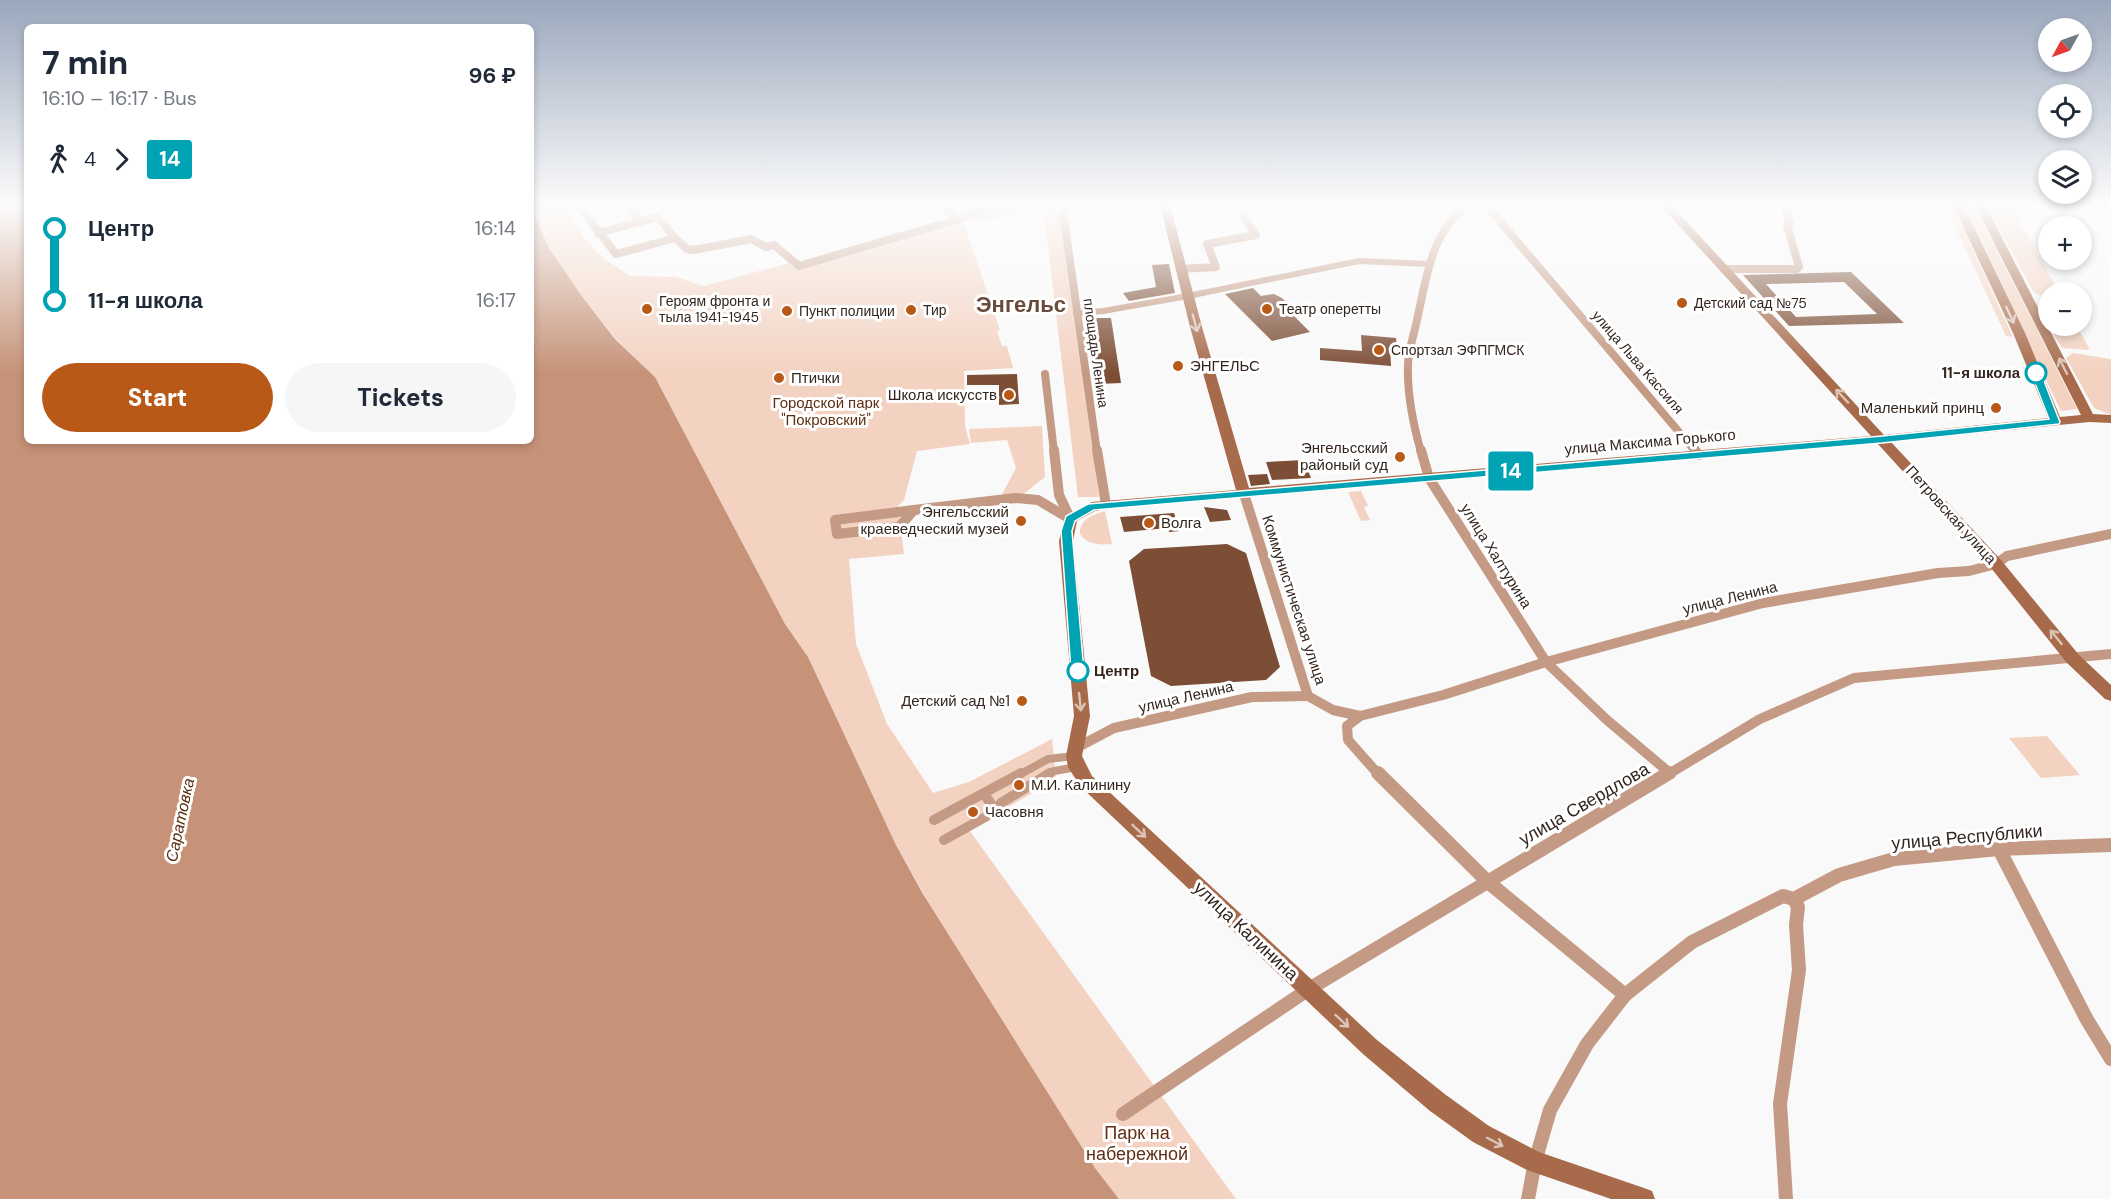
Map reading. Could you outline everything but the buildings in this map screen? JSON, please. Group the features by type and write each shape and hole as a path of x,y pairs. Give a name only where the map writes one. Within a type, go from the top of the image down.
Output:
{"main road":[{"name":"Коммунистическая улица","path":"1178,261 1244,494"},
{"name":"Петровская улица","path":"1717,261 1996,564 2073,659 2111,694"},
{"path":"1985,261 2019,333 2055,422"},
{"path":"2009,261 2089,418"},
{"name":"улица Максима Горького","path":"1070,519 1092,507 1106,505 1882,440 2089,418 2111,419"},
{"path":"1070,519 1066,541 1082,716 1075,757"},
{"name":"улица Калинина","path":"1075,757 1096,790 1370,1047 1438,1103 1481,1134 1535,1162 1644,1199"}],"street":[{"path":"793,261 799,266 816,261"},
{"name":"площадь Ленина","path":"1069,261 1106,505"},
{"path":"1180,268 1216,267 1214,261"},
{"path":"1076,313 1103,311 1188,296 1359,261 1429,264"},
{"name":"улица Халтурина","path":"1430,261 1408,364 1412,419 1429,478 1546,662 1607,720 1671,774"},
{"name":"улица Льва Кассиля","path":"1534,261 1699,454"},
{"path":"1724,269 1797,269 1799,267 1797,261"},
{"path":"1045,374 1059,495 1070,519"},
{"name":"Коммунистическая улица","path":"1244,494 1308,696 1334,710 1360,716"},
{"path":"914,510 899,527 837,534 835,520 914,510 1015,498 1038,500 1070,519"},
{"name":"улица Ленина","path":"1360,716 1443,695 1546,662 1763,603 1996,564 2007,555 2111,534"},
{"name":"улица Свердлова","path":"1123,1114 1309,989 1760,719 1854,678 2111,654"},
{"name":"улица Ленина","path":"944,840 996,811 1001,803 1054,771 1114,728 1252,697 1308,696"},
{"path":"1360,716 1347,726 1348,740 1360,756 1488,882 1625,995"},
{"path":"934,820 1048,759 1075,757"},
{"path":"984,794 996,811"},
{"name":"улица Республики","path":"1528,1199 1535,1162 1550,1110 1587,1044 1625,995 1692,942 1784,896 1794,898 1839,875 1894,859 1999,849 2111,845"},
{"path":"1999,849 2086,1018 2111,1059"},
{"path":"1786,1199 1780,1104 1799,970 1796,925 1798,907 1794,898"}],"green space":[{"path":"558,261 607,261 630,276 676,277 704,286 796,261 803,268 827,261 977,261 1000,330 997,331 1002,346 1007,346 1013,368 964,371 965,426 970,444 917,451 904,500 898,506 904,554 849,559 856,644 887,724 933,793 969,782 1052,739 1056,779 969,830 1236,1199 1119,1199 1095,1168 945,932 896,845 808,657 785,624 655,377 616,339"},
{"path":"1050,261 1066,261 1099,497 1078,497"},
{"path":"1971,261 1978,261 2013,337 2006,336"},
{"path":"1989,261 2002,261 2038,332 2038,336 2040,336 2077,409 2061,411"},
{"path":"2017,261 2038,261 2038,270 2047,270 2053,282 2038,282 2038,294 2034,293"},
{"path":"2055,336 2082,336 2089,348 2088,350 2062,348"},
{"path":"2073,353 2111,359 2111,415 2094,408 2066,358"},
{"path":"1042,426 1045,477 1021,496 1000,498 1016,468 1007,440 971,443 969,429"},
{"path":"1361,491 1368,506 1364,507 1370,520 1361,521 1348,492"},
{"path":"1105,511 1112,544 1090,542 1080,534 1080,529 1088,518"},
{"path":"2047,736 2080,775 2041,778 2009,738"}],"water":[{"name":"Саратовка","path":"0,261 24,261 24,444 534,444 534,261 558,261 615,339 655,377 785,624 808,657 896,845 923,894 1095,1168 1119,1199 0,1199"}],"bus line":[{"name":"14","path":"1078,671 1066,531 1070,519 1092,507 1882,440 2055,422 2036,373"}],"place":[{"name":"Детский сад №75","path":"1682,303"},
{"name":"Героям фронта и тыла 1941-1945","path":"647,309"},
{"name":"Театр оперетты","path":"1267,309"},
{"name":"Тир","path":"911,310"},
{"name":"Пункт полиции","path":"787,311"},
{"name":"Спортзал ЭФПГМСК","path":"1379,350"},
{"name":"ЭНГЕЛЬС","path":"1178,366"},
{"name":"11-я школа","path":"2036,373"},
{"name":"Птички","path":"779,378"},
{"name":"Школа искусств","path":"1009,395"},
{"name":"Маленький принц","path":"1996,408"},
{"name":"Энгельсский районый суд","path":"1400,457"},
{"name":"Энгельсский краеведческий музей","path":"1021,521"},
{"name":"Волга","path":"1149,523"},
{"name":"Центр","path":"1078,671"},
{"name":"Детский сад №1","path":"1022,701"},
{"name":"М.И. Калинину","path":"1019,785"},
{"name":"Часовня","path":"973,812"}],"district":[{"name":"Энгельс","path":"1021,304"}],"park label":[{"name":"Городской парк \"Покровский\"","path":"826,412"},
{"name":"Парк на набережной","path":"1137,1143"}]}
